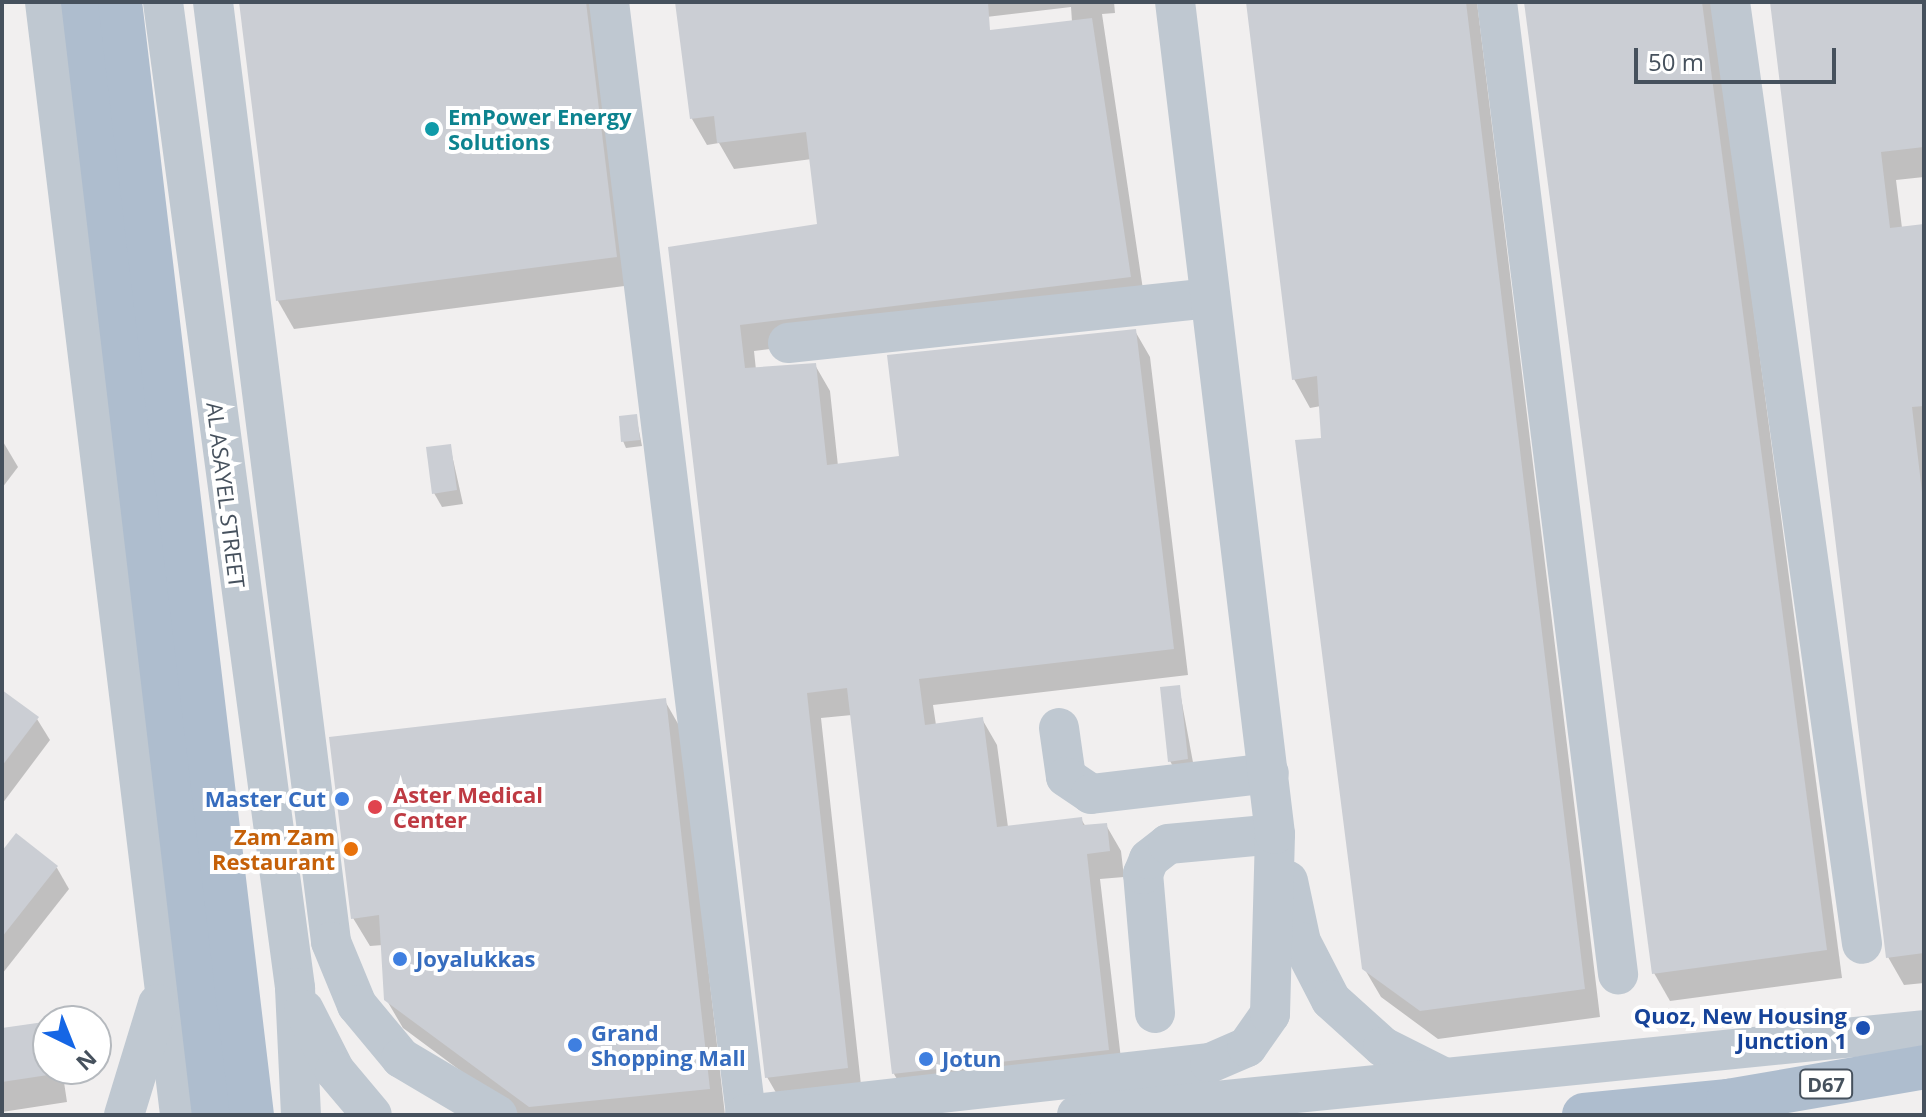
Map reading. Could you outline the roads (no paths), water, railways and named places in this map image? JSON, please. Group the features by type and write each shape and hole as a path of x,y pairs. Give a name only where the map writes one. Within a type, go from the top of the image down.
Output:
{"main road":[{"path":"83,2 214,1115"},
{"path":"120,2 252,1115"},
{"name":"D67","path":"1584,1115 1728,1101 1924,1067"}],"street":[{"path":"45,2 162,989 180,1115"},
{"name":"AL ASAYEL STREET","path":"163,2 238,591 295,988"},
{"path":"213,2 340,975 401,1058 497,1115"},
{"path":"609,2 746,1115 926,1107 1210,1063 1247,1047 1274,994 1275,834 1269,773 1207,298 1175,2"},
{"path":"1497,2 1618,974"},
{"path":"1730,2 1862,944"},
{"path":"788,343 1207,298"},
{"path":"238,591 273,466"},
{"path":"1059,728 1066,777 1091,794 1269,773"},
{"path":"1155,1013 1143,874 1149,859 1168,844 1275,834"},
{"path":"1275,834 1301,942 1331,1000 1383,1047 1449,1080"},
{"path":"295,988 301,1115"},
{"path":"295,988 319,1044 372,1115"},
{"path":"124,1115 162,989"},
{"path":"1077,1115 1924,1030"}],"place":[{"name":"EmPower Energy Solutions","path":"432,129"},
{"name":"Master Cut","path":"342,799"},
{"name":"Aster Medical Center","path":"375,807"},
{"name":"Zam Zam Restaurant","path":"351,849"},
{"name":"Joyalukkas","path":"400,959"},
{"name":"Quoz, New Housing Junction 1","path":"1863,1028"},
{"name":"Grand Shopping Mall","path":"575,1045"},
{"name":"Jotun","path":"926,1059"}]}
